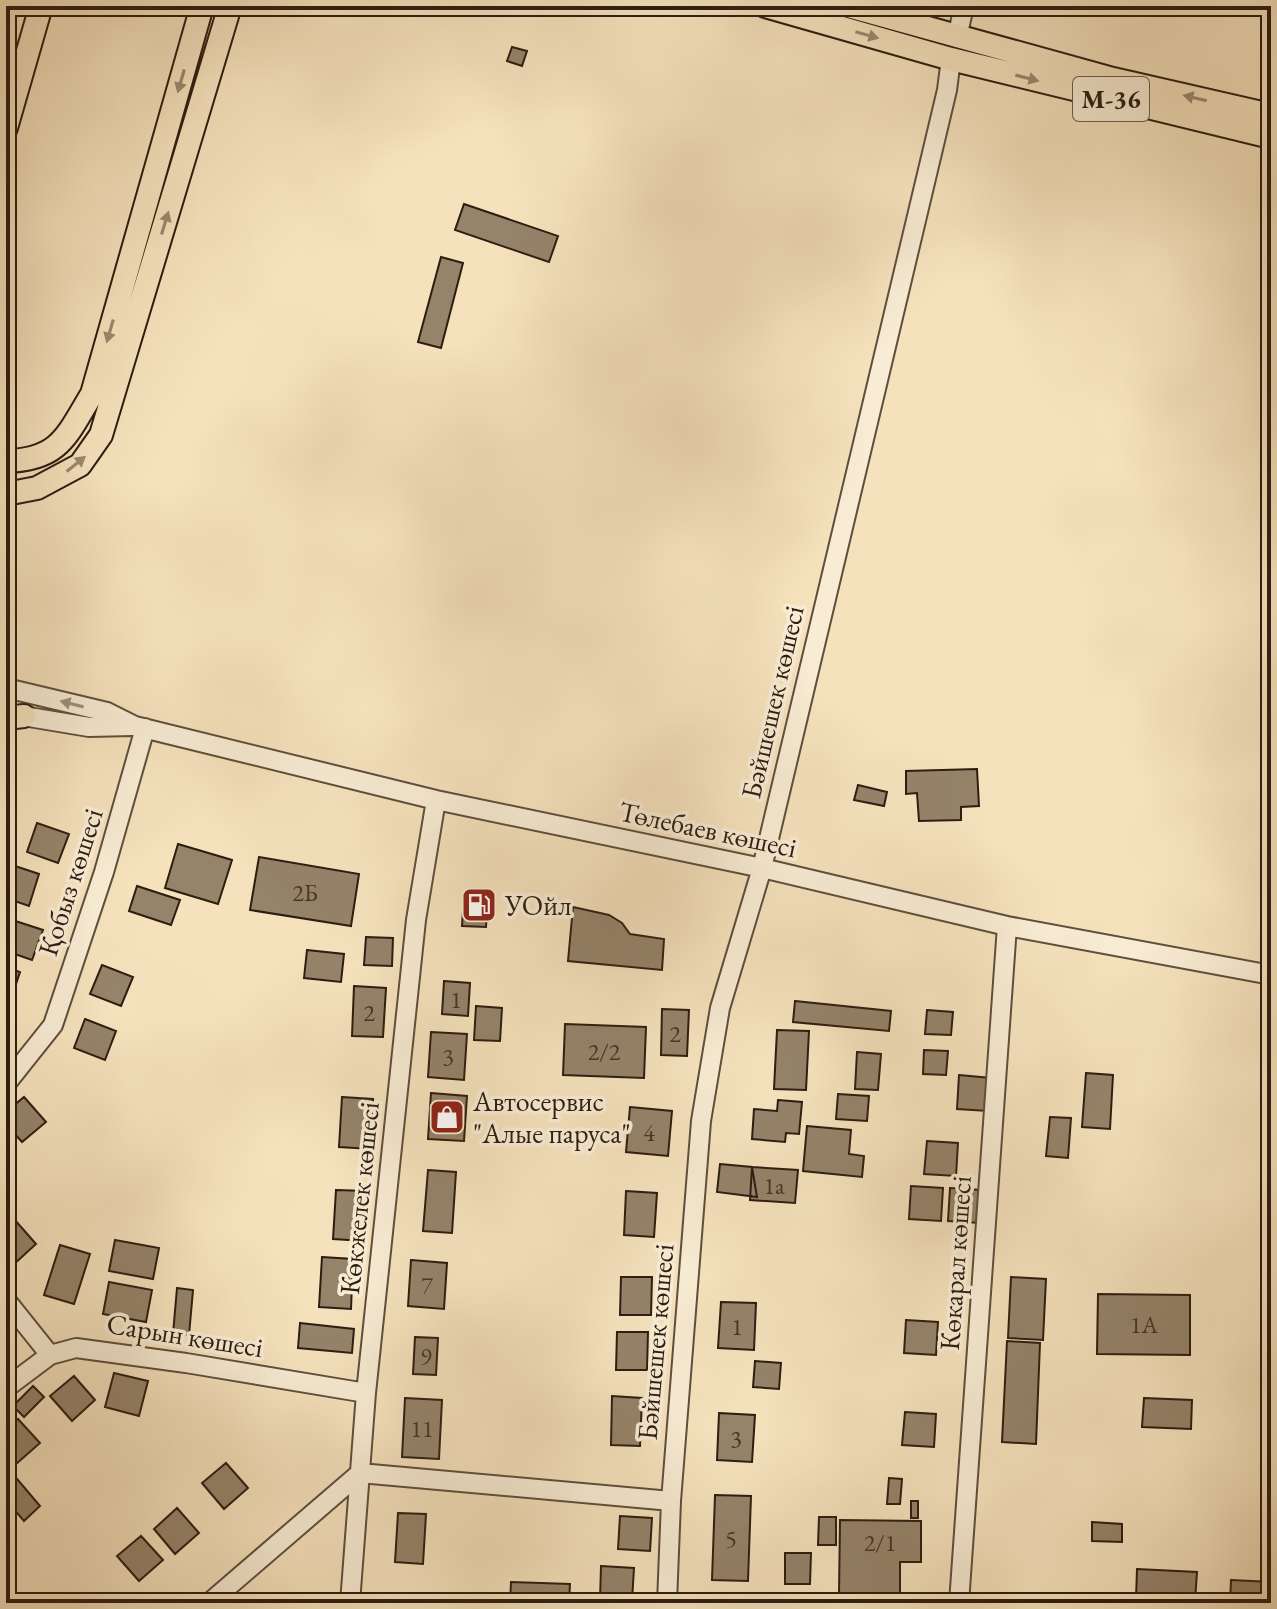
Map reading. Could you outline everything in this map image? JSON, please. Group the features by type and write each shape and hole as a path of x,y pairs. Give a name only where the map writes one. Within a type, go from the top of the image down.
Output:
{"main road":[{"path":"6,128 41,6"},
{"path":"6,461 27,461 60,445 92,394 202,6"},
{"path":"6,494 37,488 80,465 101,435 230,6"},
{"name":"M-36","path":"765,6 1271,115"},
{"name":"M-36","path":"848,6 954,48 1271,137"}],"street":[{"name":"Бәйшешек көшесі","path":"667,1603 671,1501 701,1121 720,1008 762,868 947,90 964,6"},
{"name":"Төлебаев көшесі","path":"6,688 107,712 140,727 436,800 762,868 1007,926 1271,975"},
{"name":"Төлебаев көшесі","path":"12,716 89,727 140,727"},
{"name":"Қобыз көшесі","path":"6,1084 53,1025 104,872 140,727"},
{"name":"Көкжелек көшесі","path":"350,1603 366,1393 416,920 436,800"},
{"name":"Көкарал көшесі","path":"959,1603 1007,926"},
{"path":"6,1300 50,1355"},
{"name":"Сарын көшесі","path":"6,1388 50,1355 76,1348 366,1393"},
{"path":"209,1603 360,1473 671,1501"}],"building":[{"path":"512,47 527,51 522,66 507,61"},
{"path":"464,204 558,236 549,262 455,230"},
{"path":"441,257 463,263 441,348 418,342"},
{"path":"977,769 979,806 961,807 961,820 919,821 917,793 906,794 906,771"},
{"path":"858,785 887,792 884,806 854,800"},
{"path":"37,823 69,834 58,863 27,852"},
{"path":"178,844 232,860 218,904 165,888"},
{"path":"259,857 359,874 351,926 250,910"},
{"path":"6,863 39,874 29,906 6,898"},
{"path":"137,886 180,900 171,925 129,911"},
{"path":"464,895 488,897 486,927 462,926"},
{"path":"573,907 609,915 622,923 630,934 664,939 662,970 568,961"},
{"path":"6,918 43,930 32,960 6,951"},
{"path":"366,937 393,938 392,966 364,965"},
{"path":"307,950 344,954 341,982 304,978"},
{"path":"102,965 133,977 121,1006 90,994"},
{"path":"6,967 20,972 10,1002 6,1001"},
{"path":"444,981 470,983 468,1016 442,1014"},
{"path":"354,986 386,988 383,1037 352,1036"},
{"path":"795,1001 891,1011 889,1031 793,1022"},
{"path":"476,1006 502,1008 500,1041 474,1040"},
{"path":"662,1009 689,1010 687,1056 661,1055"},
{"path":"927,1010 953,1012 951,1035 925,1034"},
{"path":"85,1019 116,1031 105,1060 74,1048"},
{"path":"565,1024 646,1027 644,1078 563,1075"},
{"path":"777,1030 809,1031 806,1090 774,1089"},
{"path":"431,1032 467,1034 464,1080 428,1077"},
{"path":"924,1050 948,1051 946,1075 923,1074"},
{"path":"857,1052 881,1054 878,1090 855,1089"},
{"path":"1086,1073 1113,1075 1110,1129 1082,1127"},
{"path":"959,1075 991,1078 988,1111 957,1109"},
{"name":"Автосервис \"Алые паруса\"","path":"431,1093 467,1096 464,1141 428,1139"},
{"path":"838,1094 869,1096 867,1121 836,1119"},
{"path":"24,1097 46,1122 22,1142 6,1124 6,1112"},
{"path":"342,1097 373,1099 371,1149 339,1147"},
{"path":"778,1100 802,1102 799,1134 786,1133 785,1142 752,1139 754,1109 777,1111"},
{"path":"630,1107 672,1111 668,1156 626,1152"},
{"path":"1050,1117 1071,1118 1068,1158 1046,1156"},
{"path":"807,1126 851,1130 849,1154 864,1156 862,1177 803,1171"},
{"path":"927,1141 958,1143 956,1176 924,1174"},
{"path":"720,1164 752,1167 757,1197 717,1192"},
{"path":"752,1167 798,1170 795,1203 750,1200"},
{"path":"428,1170 456,1172 452,1233 423,1231"},
{"path":"911,1186 943,1188 941,1221 909,1219"},
{"path":"950,1188 982,1190 980,1223 948,1221"},
{"path":"336,1190 367,1191 364,1241 333,1239"},
{"path":"626,1191 657,1193 654,1237 624,1235"},
{"path":"14,1219 36,1244 13,1265 6,1258 6,1227"},
{"path":"115,1240 159,1248 153,1279 109,1271"},
{"path":"60,1245 90,1254 74,1304 44,1295"},
{"path":"322,1257 353,1259 351,1309 319,1307"},
{"path":"411,1260 447,1263 444,1309 408,1306"},
{"path":"621,1277 652,1277 651,1315 620,1315"},
{"path":"1011,1277 1046,1279 1043,1340 1008,1338"},
{"path":"109,1282 152,1290 146,1322 103,1314"},
{"path":"177,1288 193,1290 189,1335 173,1334"},
{"path":"1098,1294 1190,1295 1190,1355 1097,1354"},
{"path":"721,1302 756,1303 754,1350 718,1348"},
{"path":"906,1320 938,1322 936,1355 904,1353"},
{"path":"300,1323 354,1329 352,1353 298,1348"},
{"path":"617,1332 648,1332 647,1370 616,1370"},
{"path":"415,1337 438,1338 436,1375 413,1374"},
{"path":"1007,1341 1040,1343 1036,1444 1002,1442"},
{"path":"755,1361 781,1363 779,1389 753,1387"},
{"path":"114,1373 148,1381 139,1416 105,1407"},
{"path":"74,1376 95,1400 72,1421 50,1396"},
{"path":"33,1386 44,1397 24,1417 13,1406"},
{"path":"612,1396 642,1398 640,1446 611,1445"},
{"path":"405,1398 442,1400 439,1459 402,1457"},
{"path":"1144,1398 1192,1400 1191,1429 1142,1427"},
{"path":"905,1412 936,1414 934,1447 902,1445"},
{"path":"719,1413 755,1415 752,1462 717,1460"},
{"path":"18,1419 40,1443 16,1464 6,1452 6,1429"},
{"path":"226,1463 248,1488 224,1509 202,1483"},
{"path":"6,1466 40,1506 24,1521 6,1500"},
{"path":"889,1478 902,1479 900,1504 887,1504"},
{"path":"715,1495 751,1496 748,1581 712,1580"},
{"path":"911,1501 918,1501 918,1518 911,1518"},
{"path":"177,1508 199,1533 175,1554 154,1529"},
{"path":"398,1513 426,1514 423,1564 395,1562"},
{"path":"620,1516 652,1518 650,1551 618,1549"},
{"path":"819,1517 836,1517 836,1545 818,1545"},
{"path":"840,1520 921,1521 921,1562 900,1562 900,1596 839,1595"},
{"path":"1092,1522 1122,1524 1122,1542 1092,1541"},
{"path":"141,1536 163,1560 139,1581 117,1556"},
{"path":"785,1553 811,1553 810,1584 785,1584"},
{"path":"601,1566 634,1568 632,1601 600,1600"},
{"path":"1137,1569 1197,1572 1195,1602 1136,1599"},
{"path":"1231,1580 1271,1582 1271,1603 1230,1603"},
{"path":"511,1582 570,1584 569,1603 510,1603"}],"place":[{"name":"УОйл","path":"479,905"},
{"name":"Автосервис \"Алые паруса\"","path":"447,1117"}]}
